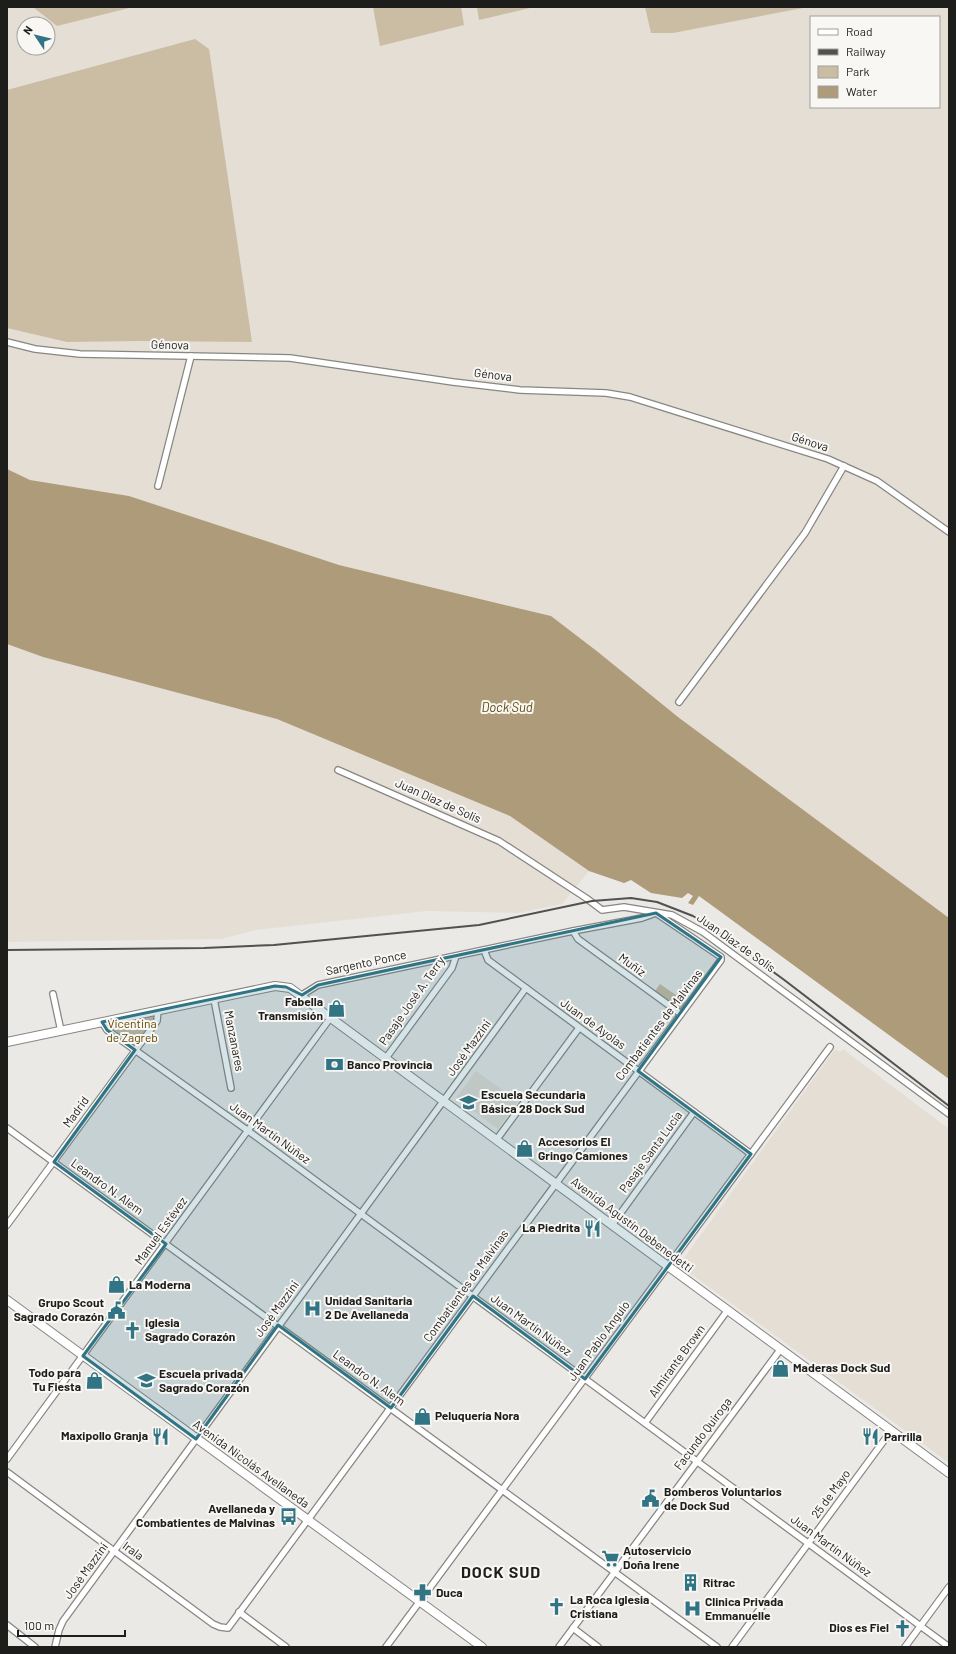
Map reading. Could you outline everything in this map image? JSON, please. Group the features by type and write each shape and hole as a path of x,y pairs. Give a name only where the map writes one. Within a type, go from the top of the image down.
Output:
{"main road":[{"path":"7,1042 275,986 286,986 302,996"},
{"name":"Avenida Agustín Debenedetti","path":"302,996 443,1101 556,1182 667,1267 949,1473"},
{"name":"Avenida Nicolás Avellaneda","path":"7,1300 482,1647"}],"street":[{"name":"Génova","path":"7,342 35,349 61,353 290,358 453,382 520,390 616,395 658,405 806,452 864,474 893,491 912,507 949,532"},
{"path":"158,486 192,356"},
{"path":"679,702 798,543 815,517 844,466"},
{"name":"Juan Díaz de Solís","path":"338,770 499,841 602,910 624,907 672,915 703,932 949,1114"},
{"name":"Sargento Ponce","path":"302,996 318,985 573,931 642,918 656,913"},
{"name":"Combatientes de Malvinas","path":"228,1628 721,960 721,957 656,913"},
{"name":"Muñiz","path":"573,931 578,939 681,1014"},
{"name":"Juan de Ayolas","path":"484,950 488,960 578,1028 751,1154"},
{"name":"Pasaje José A. Terry","path":"386,1058 452,968 456,956"},
{"name":"José Mazzini","path":"55,1647 58,1630 114,1551 526,988"},
{"path":"53,994 61,1031"},
{"name":"Manzanares","path":"214,999 231,1088"},
{"name":"Madrid","path":"7,1226 157,1021 158,1010"},
{"name":"Manuel Estévez","path":"7,1459 331,1017"},
{"name":"Juan Martín Núñez","path":"102,1022 107,1030 248,1130 949,1647"},
{"path":"497,1139 578,1028"},
{"name":"Juan Pablo Angulo","path":"386,1647 830,1047"},
{"name":"Pasaje Santa Lucía","path":"612,1225 694,1112"},
{"name":"Leandro N. Alem","path":"7,1128 717,1647"},
{"name":"Almirante Brown","path":"645,1423 727,1311"},
{"name":"Facundo Quiroga","path":"559,1647 780,1350"},
{"name":"25 de Mayo","path":"732,1647 891,1431"},
{"name":"Irala","path":"7,1472 213,1624 228,1628"},
{"path":"905,1647 949,1587"},
{"path":"239,1612 286,1647"},
{"path":"7,1626 35,1647"},
{"path":"573,1628 598,1647"}],"highlighted area":[{"path":"656,913 721,957 638,1071 751,1154 585,1379 473,1296 391,1408 278,1325 196,1439 83,1356 166,1244 54,1162 135,1050 107,1030 102,1022 275,986 286,987 302,995 318,985"}],"shaded area":[{"path":"7,7 949,7 949,918 678,717 551,616 339,565 129,496 30,480 7,469"},
{"path":"7,644 43,657 277,719 510,816 589,871 562,904 519,913 427,911 256,930 221,939 7,942"},
{"path":"835,1049 840,1052 843,1049 949,1129 949,1463 679,1265"},
{"path":"476,1071 518,1101 498,1129 456,1098"}],"green space":[{"path":"33,7 133,7 57,26 56,16 44,16"},
{"path":"373,7 461,7 464,25 380,46"},
{"path":"477,7 534,7 479,20"},
{"path":"645,7 808,7 673,33 651,33"},
{"path":"195,39 209,49 252,342 67,342 7,328 7,90"},
{"path":"660,984 689,1004 681,1014 653,994"},
{"name":"Vicentina de Zagreb","path":"158,1010 158,1018 135,1050 107,1030 102,1022"}],"water":[{"name":"Dock Sud","path":"7,469 30,480 129,496 339,565 551,616 678,717 949,918 949,1079 699,896 693,905 688,903 693,896 688,893 682,898 651,893 631,880 624,883 589,871 510,816 277,719 43,657 7,644"}],"railway":[{"path":"7,950 204,948 274,945 479,925 592,901 631,898 657,902 693,916 713,928 783,979 949,1106"}],"place":[{"name":"Fabella Transmisión","path":"336,1009"},
{"name":"Banco Provincia","path":"334,1065"},
{"name":"Escuela Secundaria Básica 28 Dock Sud","path":"468,1102"},
{"name":"Accesorios El Gringo Camiones","path":"525,1149"},
{"name":"La Piedrita","path":"593,1228"},
{"name":"La Moderna","path":"116,1285"},
{"name":"Unidad Sanitaria 2 De Avellaneda","path":"312,1308"},
{"name":"Grupo Scout Sagrado Corazón","path":"117,1310"},
{"name":"Iglesia Sagrado Corazón","path":"132,1330"},
{"name":"Maderas Dock Sud","path":"780,1368"},
{"name":"Todo para Tu Fiesta","path":"94,1380"},
{"name":"Escuela privada Sagrado Corazón","path":"146,1381"},
{"name":"Peluquería Nora","path":"422,1416"},
{"name":"Maxipollo Granja","path":"161,1436"},
{"name":"Parrilla","path":"871,1437"},
{"name":"Bomberos Voluntarios de Dock Sud","path":"651,1499"},
{"name":"Avellaneda y Combatientes de Malvinas","path":"288,1516"},
{"name":"Autoservicio Doña Irene","path":"610,1558"},
{"name":"Ritrac","path":"690,1583"},
{"name":"Duca","path":"423,1593"},
{"name":"La Roca Iglesia Cristiana","path":"557,1607"},
{"name":"Clinica Privada Emmanuelle","path":"692,1609"},
{"name":"Dios es Fiel","path":"902,1628"}],"district":[{"name":"DOCK SUD","path":"501,1572"}]}
